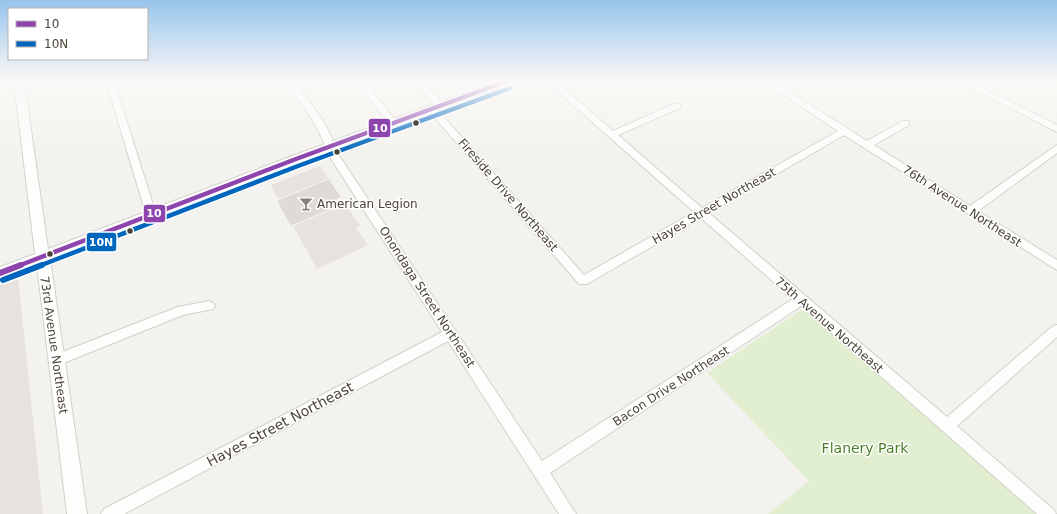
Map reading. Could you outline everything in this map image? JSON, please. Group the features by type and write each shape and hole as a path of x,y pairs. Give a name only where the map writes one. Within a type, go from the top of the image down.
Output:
{"street":[{"name":"73rd Avenue Northeast","path":"22,105 41,258 77,514"},
{"path":"117,105 151,214"},
{"name":"Onondaga Street Northeast","path":"308,105 329,139 333,154 568,514"},
{"path":"379,105 393,123"},
{"path":"0,273 151,214 442,105"},
{"name":"75th Avenue Northeast","path":"577,105 1048,514"},
{"name":"76th Avenue Northeast","path":"804,105 1057,266"},
{"path":"1009,105 1057,129"},
{"path":"611,135 677,106"},
{"name":"Fireside Drive Northeast","path":"436,107 583,281"},
{"path":"867,145 906,123"},
{"name":"Hayes Street Northeast","path":"583,281 844,131"},
{"path":"970,211 1057,148"},
{"name":"Bacon Drive Northeast","path":"540,471 801,300"},
{"path":"56,360 182,310 209,306"},
{"path":"947,426 1057,330"},
{"name":"Hayes Street Northeast","path":"109,514 451,334"}],"shaded area":[{"path":"320,166 328,179 278,199 271,185"},
{"path":"345,204 360,226 356,228 368,245 317,269 293,226"},
{"path":"18,278 43,514 0,514 0,285"}],"green space":[{"name":"Flanery Park","path":"801,310 810,312 1040,514 768,514 809,481 707,373"}],"building":[{"name":"American Legion","path":"329,180 340,197 331,201 334,207 291,225 278,201"}],"transit line":[{"name":"10","path":"0,273 296,159 442,105"},
{"name":"10N","path":"3,280 298,166 464,105"}],"place":[{"name":"American Legion","path":"306,204"}]}
